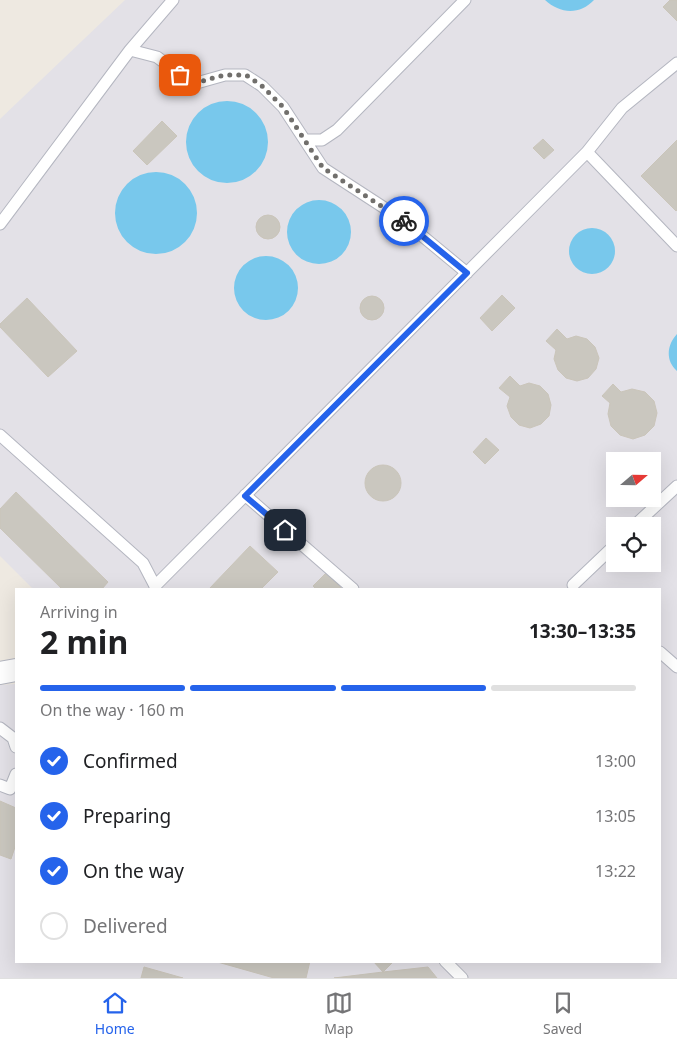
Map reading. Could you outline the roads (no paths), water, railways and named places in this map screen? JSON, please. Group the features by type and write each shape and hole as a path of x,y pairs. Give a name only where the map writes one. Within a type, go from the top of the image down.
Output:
{"street":[{"path":"0,673 15,670"}],"lane":[{"path":"0,224 130,50 172,0"},
{"path":"305,140 322,140 338,130 465,0"},
{"path":"130,50 156,58 192,84 224,75 246,75 262,86 283,107 323,168 403,220 467,273"},
{"path":"0,435 142,563 155,587 587,152 622,108 677,63"},
{"path":"587,152 677,246"},
{"path":"644,517 677,486"},
{"path":"245,496 352,588"},
{"path":"574,587 606,554"},
{"path":"661,653 677,667"},
{"path":"0,728 13,738 15,744"},
{"path":"0,785 10,789 15,776"},
{"path":"447,963 462,978"}],"water":[{"path":"545,0 594,0 583,8 570,11 557,8"},
{"path":"227,101 243,104 256,113 265,126 268,142 265,158 256,171 243,180 227,183 211,180 198,171 189,158 186,142 189,126 198,113 211,104"},
{"path":"156,172 172,175 185,184 194,197 197,213 194,229 185,242 172,251 156,254 140,251 127,242 118,229 115,213 118,197 127,184 140,175"},
{"path":"313,200 325,200 342,209 349,220 351,232 349,244 342,255 325,264 313,264 301,259 292,250 287,238 287,226 292,214 301,205"},
{"path":"592,228 605,232 611,238 615,251 611,264 605,270 592,274 579,270 573,264 569,251 573,238 579,232"},
{"path":"260,256 272,256 289,265 296,276 298,288 296,300 289,311 272,320 260,320 248,315 239,306 234,294 234,282 239,270 248,261"},
{"path":"677,334 677,371 669,357 669,348"}]}
